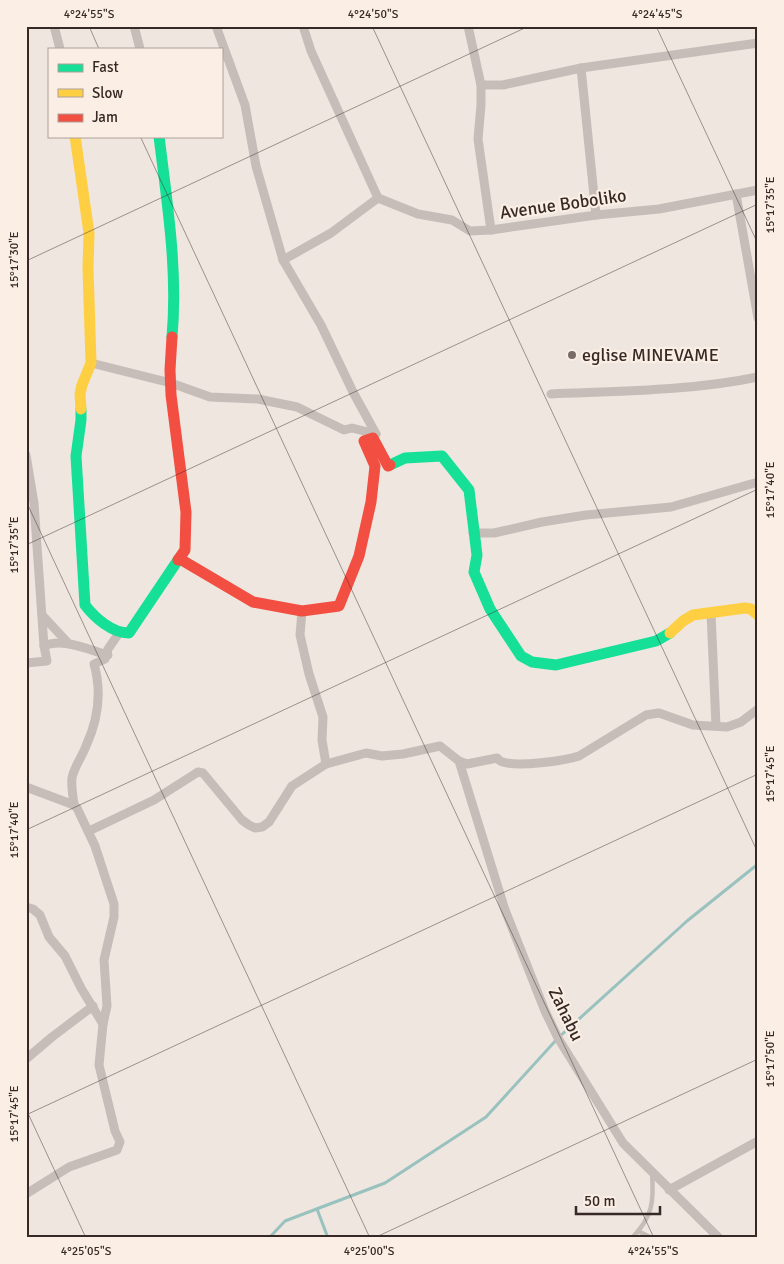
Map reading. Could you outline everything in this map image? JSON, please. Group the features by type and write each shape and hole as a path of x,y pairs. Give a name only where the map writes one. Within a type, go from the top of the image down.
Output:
{"street":[{"path":"54,26 60,48"},
{"path":"134,26 140,48"},
{"path":"91,363 171,383 210,397 258,399 297,407 344,430 352,428 376,434 353,392 321,325 284,260 256,166 245,105 216,26"},
{"path":"284,260 331,233 378,198 311,51 303,26"},
{"path":"468,26 481,85 478,139 491,230"},
{"path":"481,85 502,85 581,68 758,43"},
{"path":"581,68 596,215"},
{"path":"76,138 89,233 88,268 91,363 80,394 82,415 76,456 85,604 92,614 119,633 129,633 185,550 186,524 171,383 174,267 159,138"},
{"name":"Avenue Boboliko","path":"378,198 418,214 452,220 470,231 659,209 758,190"},
{"path":"736,194 758,318"},
{"path":"551,394 688,388 721,385 758,377"},
{"path":"180,559 253,602 302,611 339,606 342,604 359,556 371,502 375,466 364,441 373,438 388,466 405,458 442,456 469,490 477,555 474,572 490,609 512,646 526,660 556,665 656,641 666,638 687,618 706,612 711,613 745,608 751,609 758,615"},
{"path":"26,455 34,503 44,646 47,661 26,664"},
{"path":"474,533 494,533 542,522 586,515 671,507 758,482"},
{"path":"302,611 300,636 309,674 323,717 322,740 326,764"},
{"path":"711,613 716,726"},
{"path":"42,615 70,644"},
{"path":"26,1194 69,1167 117,1150 120,1142 115,1131 100,1069 106,1006 104,960 114,918 114,904 88,831 74,805 72,780 98,711 98,679 94,664 105,659 108,649 119,633"},
{"path":"44,646 52,642 70,644 108,654"},
{"path":"88,831 154,800 198,772 202,774 242,820 256,828 262,828 269,822 292,786 326,764 366,752 382,756 403,754 440,746 459,761 467,764 497,758 502,762 522,763 569,759 579,756 646,715 665,714 678,721 693,725 727,726 736,724 758,709"},
{"name":"Zahabu","path":"459,761 505,910 545,1012 558,1038 623,1143 719,1238"},
{"path":"26,787 74,805"},
{"path":"26,907 33,909 40,915 48,936 65,956 81,988 103,1024"},
{"path":"26,1059 92,1006"},
{"path":"669,1190 758,1141"}],"lane":[{"path":"632,1238 652,1209 654,1195 652,1173"},
{"path":"638,1231 652,1238"}],"waterway":[{"path":"269,1238 285,1221 385,1183 486,1117 558,1038 687,921 758,864"},
{"path":"317,1209 328,1238"}],"traffic: fast":[{"path":"159,138 173,261 172,337"},
{"path":"81,409 76,456 85,605 110,628 129,633 178,560"},
{"path":"390,465 405,458 442,456 469,490 477,555 474,572 490,609 521,656 532,662 556,665 656,641 670,633"}],"traffic: slow":[{"path":"75,138 89,233 88,268 91,363 80,394 81,409"},
{"path":"670,633 693,615 745,608 751,609 758,615"}],"traffic: jam":[{"path":"172,337 171,395 186,512 185,550 178,560"},
{"path":"180,559 253,602 302,611 339,606 359,556 371,502 375,466 364,441 373,438 388,466 390,465"}],"place":[{"name":"eglise MINEVAME","path":"572,355"}]}
